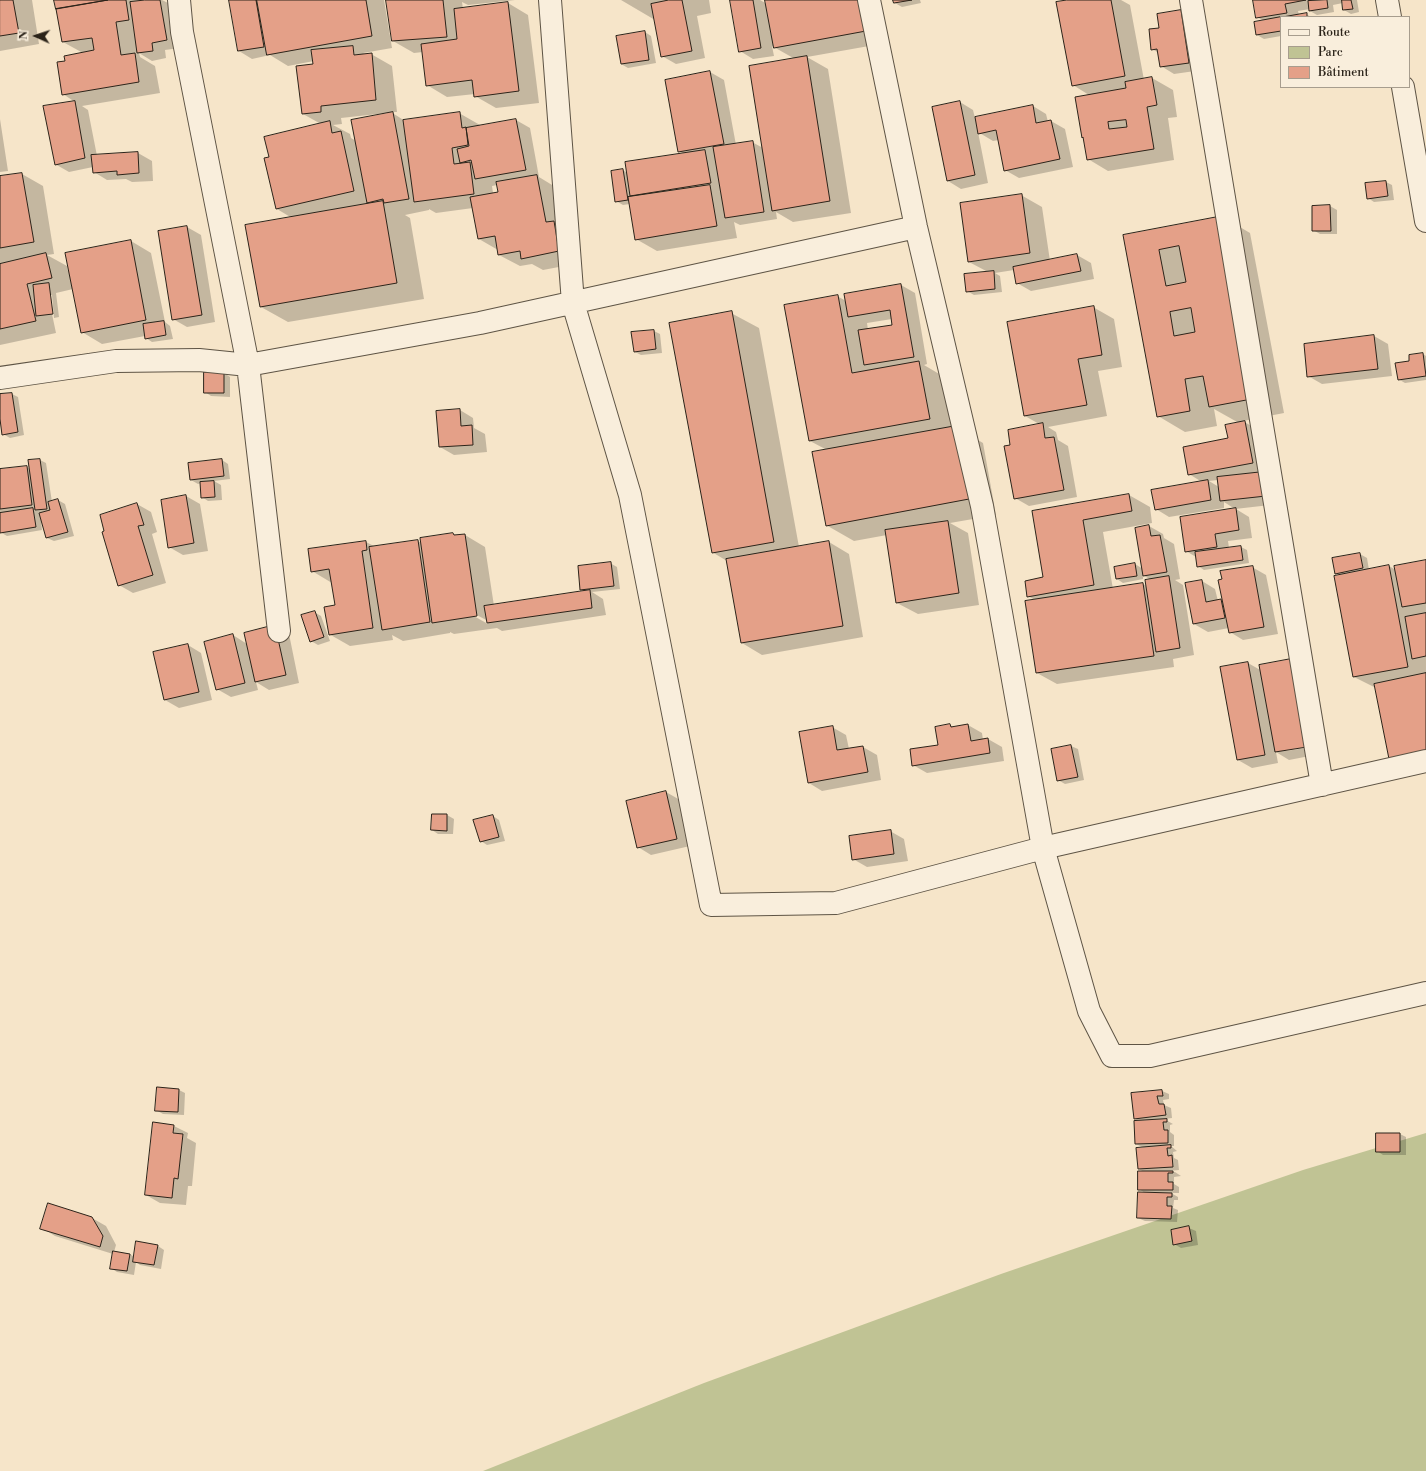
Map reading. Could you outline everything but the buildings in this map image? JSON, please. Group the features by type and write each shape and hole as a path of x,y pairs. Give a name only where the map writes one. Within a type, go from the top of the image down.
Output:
{"street":[{"path":"179,0 182,32 248,365 279,631"},
{"path":"550,0 573,303 630,495 711,905 836,903 1043,848 1426,761"},
{"path":"869,0 916,227 982,506 1043,848 1089,1011 1112,1056 1150,1056 1426,993"},
{"path":"1191,0 1322,785"},
{"path":"1387,0 1390,16"},
{"path":"1403,88 1426,221"},
{"path":"0,378 116,361 198,360 248,365 480,323 916,227"}],"green space":[{"path":"1426,1133 1426,1471 483,1471 704,1383 1001,1274 1303,1170"}]}
